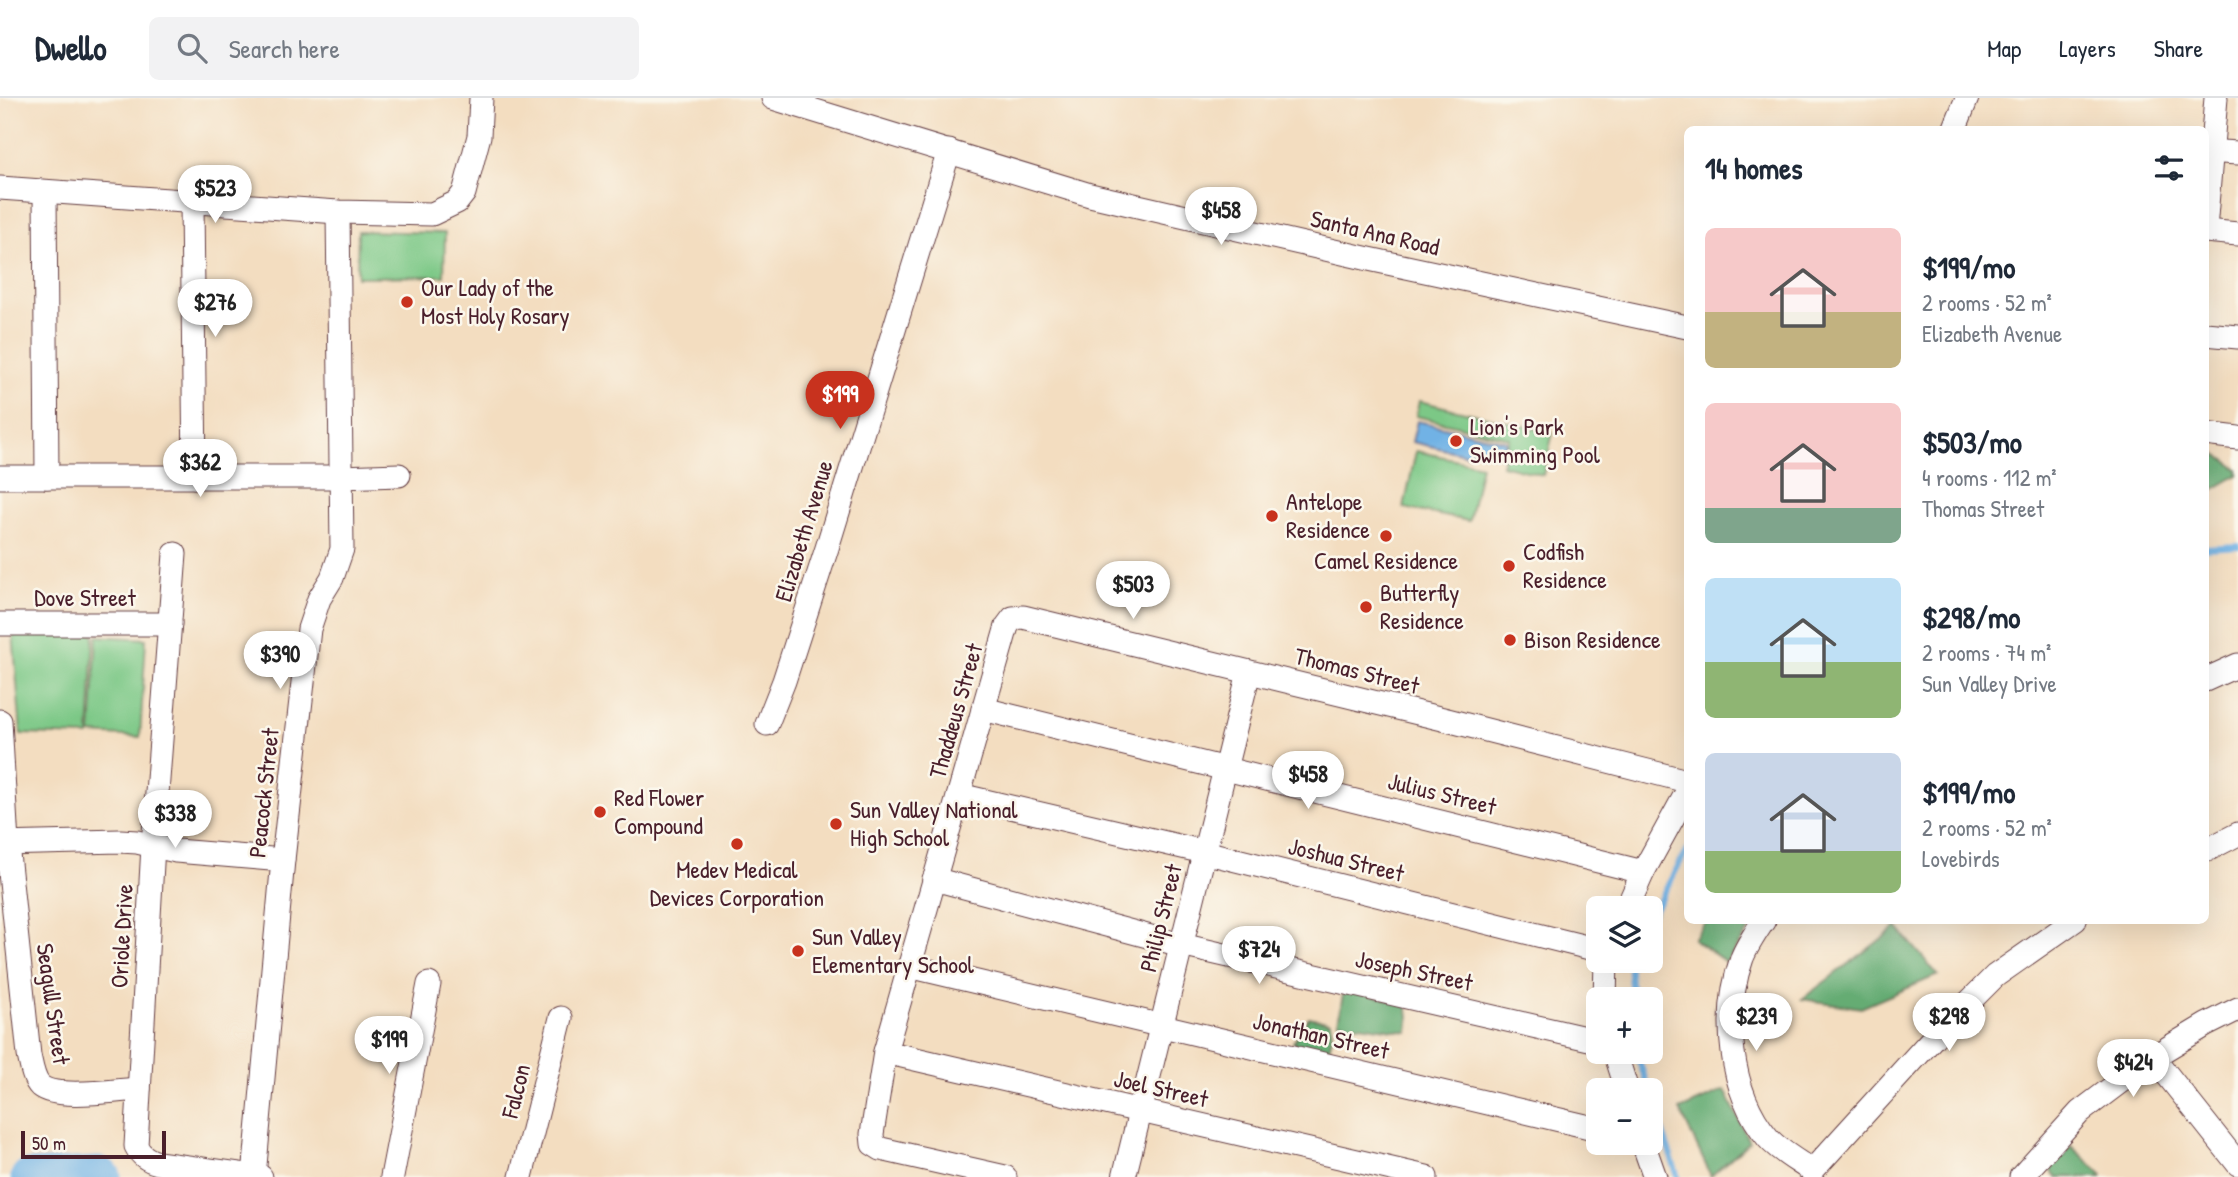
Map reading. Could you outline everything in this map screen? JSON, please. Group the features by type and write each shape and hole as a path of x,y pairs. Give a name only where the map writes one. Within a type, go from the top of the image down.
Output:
{"street":[{"path":"0,188 338,212 432,214 457,202 464,193 480,136 481,98"},
{"name":"Santa Ana Road","path":"773,98 1090,195 1383,262 1684,326"},
{"path":"1956,126 1967,98"},
{"path":"2209,144 2216,98"},
{"name":"Elizabeth Avenue","path":"767,724 784,681 827,548 949,151"},
{"path":"2209,151 2238,153"},
{"path":"45,191 47,477"},
{"path":"192,202 195,477"},
{"name":"Peacock Street","path":"258,1176 283,860 309,629 319,599 332,578 342,549 338,212"},
{"path":"2209,230 2238,234"},
{"path":"2209,334 2238,337"},
{"path":"2209,434 2238,438"},
{"path":"0,477 400,475"},
{"name":"Oriole Drive","path":"175,554 135,1139 139,1153 158,1163 258,1176"},
{"name":"Thomas Street","path":"1013,618 1023,617 1249,671 1684,780"},
{"name":"Thaddeus Street","path":"939,1170 881,1149 873,1144 872,1134 885,1052 1007,626 1013,618"},
{"name":"Dove Street","path":"0,624 170,624"},
{"path":"2209,678 2238,665"},
{"name":"Philip Street","path":"1125,1177 1249,671"},
{"name":"Julius Street","path":"983,709 1643,872"},
{"name":"Seagull Street","path":"0,721 3,844 29,1055 39,1085 50,1091 65,1093 139,1089"},
{"name":"Joshua Street","path":"959,795 1204,852 1586,947"},
{"path":"1632,896 1684,797"},
{"path":"2209,849 2238,834"},
{"path":"3,844 120,841 176,851 283,860"},
{"name":"Joseph Street","path":"934,879 1181,945 1586,1038"},
{"path":"1761,924 1742,958 1732,998 1731,1043 1745,1099 1769,1139 1812,1171 1934,1037 1995,976 2069,924"},
{"name":"Jonathan Street","path":"909,966 1586,1126"},
{"path":"393,1177 429,984"},
{"path":"2027,1175 2080,1112 2153,1057 2238,1009"},
{"name":"Falcon","path":"521,1177 561,1018"},
{"name":"Joel Street","path":"885,1052 1426,1177"},
{"path":"2153,1057 2238,1164"},
{"path":"1647,1155 1655,1176"},
{"path":"939,1170 1005,1177"}],"green space":[{"path":"358,231 445,233 444,276 357,277"},
{"path":"1419,401 1553,433 1543,475 1502,465 1509,438 1416,416"},
{"path":"2209,449 2238,469 2238,475 2209,492"},
{"path":"1416,451 1481,465 1469,521 1404,508"},
{"path":"13,633 94,634 89,736 21,734"},
{"path":"97,636 146,639 140,737 91,734"},
{"path":"1704,924 1754,924 1726,962 1693,939"},
{"path":"1897,927 1938,975 1861,1008 1802,999"},
{"path":"1344,989 1407,1004 1408,1032 1338,1022"},
{"path":"1309,1017 1331,1022 1332,1037 1329,1049 1321,1055 1302,1049 1293,1042"},
{"path":"1725,1090 1749,1142 1711,1176 1680,1110"},
{"path":"2071,1146 2103,1175 2102,1177 2057,1177 2050,1170"}],"water":[{"path":"1417,421 1506,441 1502,457 1470,450 1469,455 1412,442"}],"waterway":[{"path":"2209,548 2238,546"},
{"path":"1662,896 1684,856"},
{"path":"1630,973 1631,987"},
{"path":"1640,1064 1645,1078"},
{"path":"1663,1133 1678,1177"},
{"path":"28,1177 100,1174 104,1177"}],"place":[{"name":"Our Lady of the Most Holy Rosary","path":"407,302"},
{"name":"Lion's Park Swimming Pool","path":"1456,441"},
{"name":"Antelope Residence","path":"1272,516"},
{"name":"Camel Residence","path":"1386,536"},
{"name":"Codfish Residence","path":"1509,566"},
{"name":"Butterfly Residence","path":"1366,607"},
{"name":"Bison Residence","path":"1510,640"},
{"name":"Red Flower Compound","path":"600,812"},
{"name":"Sun Valley National High School","path":"836,824"},
{"name":"Medev Medical Devices Corporation","path":"737,844"},
{"name":"Sun Valley Elementary School","path":"798,951"}]}
